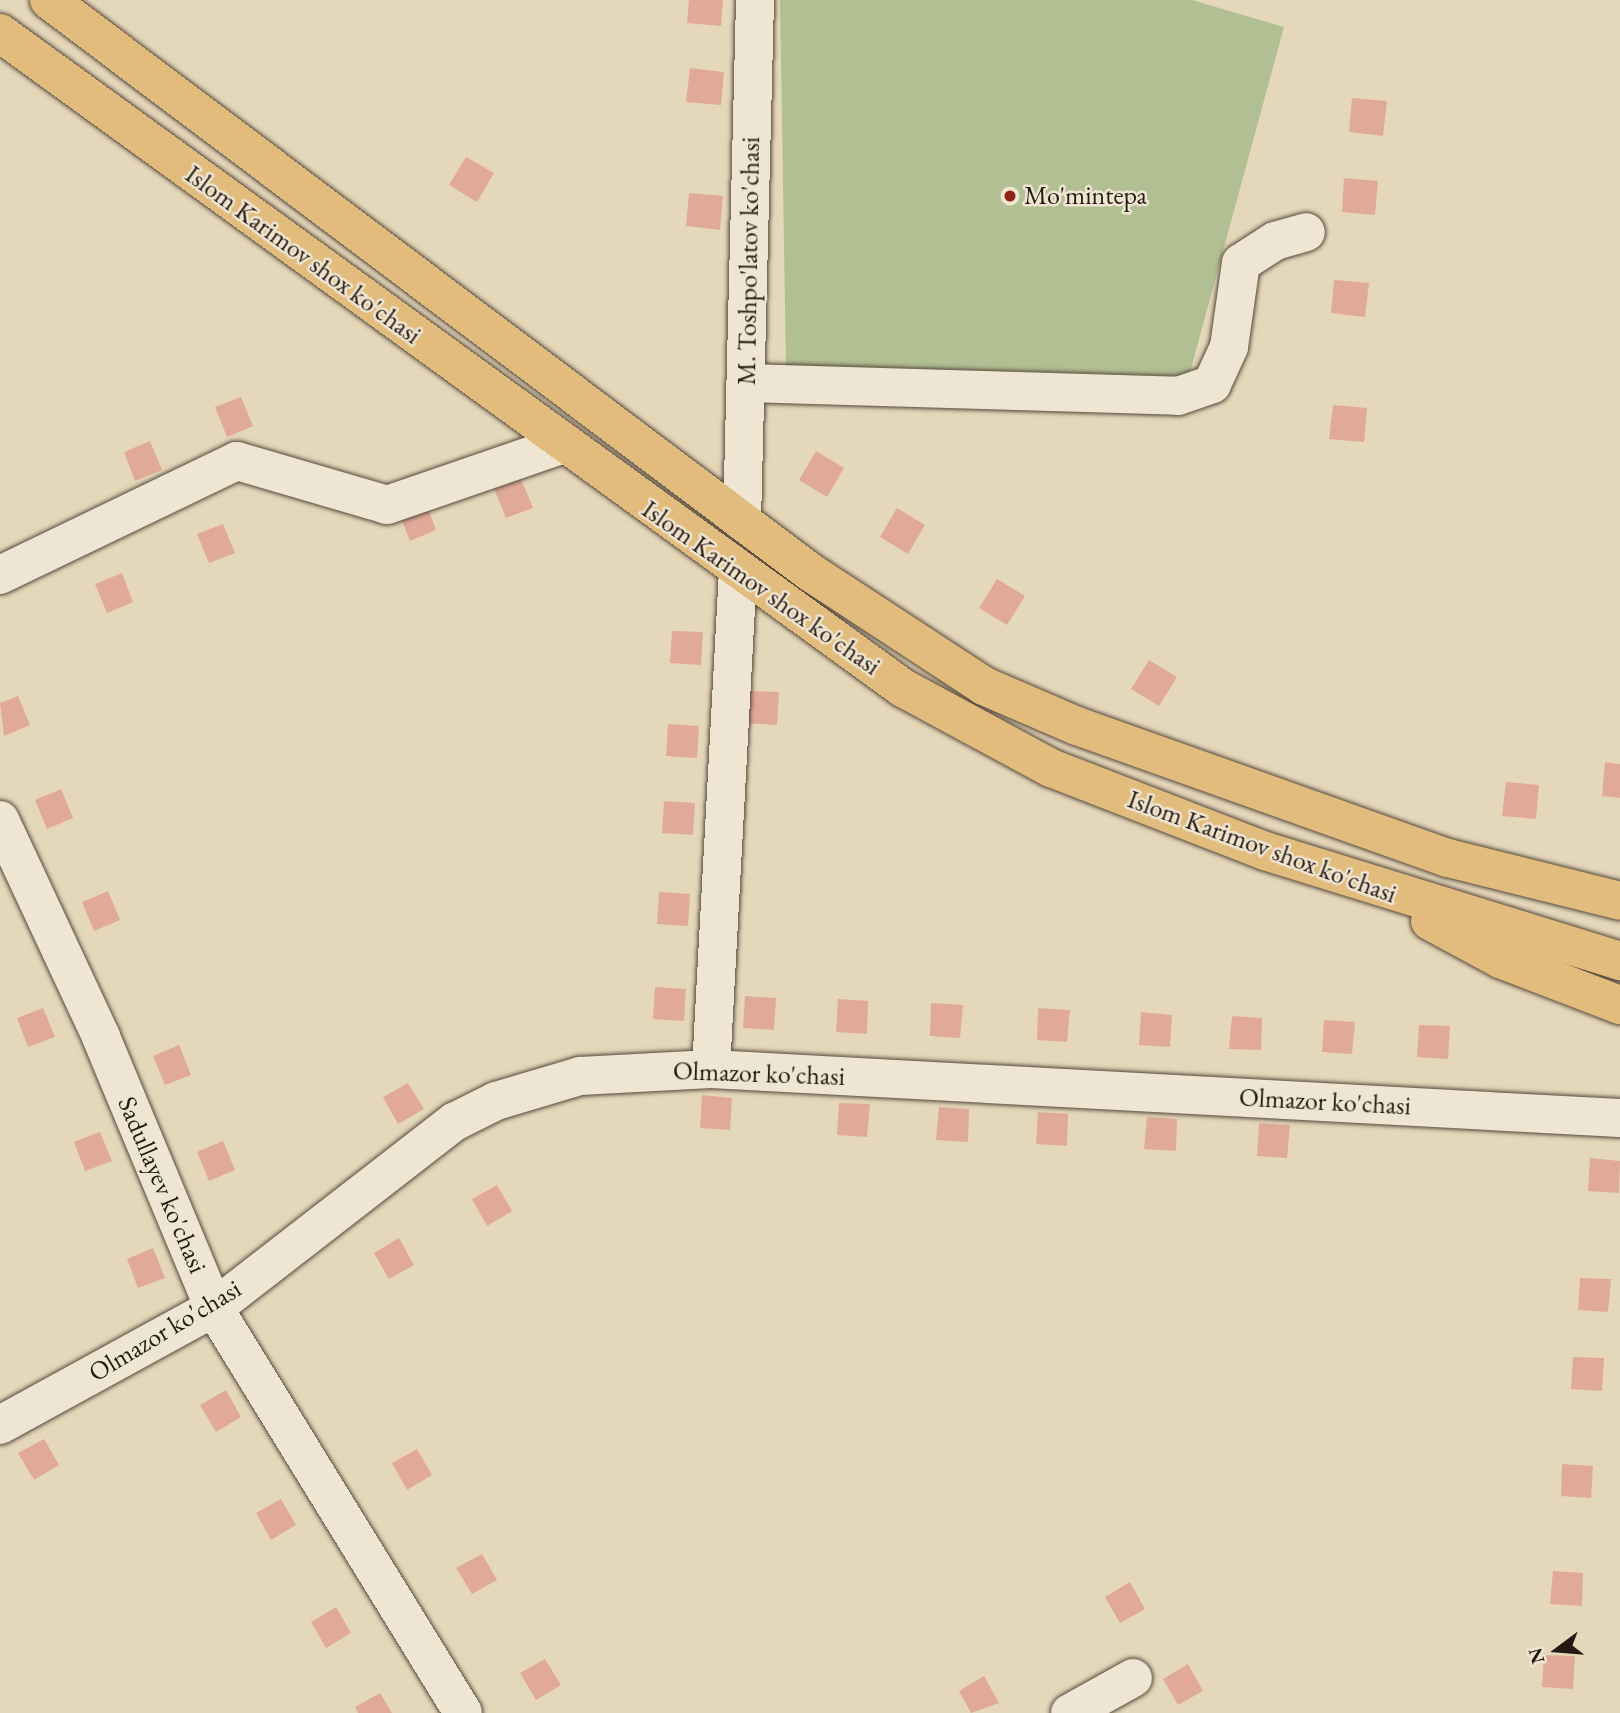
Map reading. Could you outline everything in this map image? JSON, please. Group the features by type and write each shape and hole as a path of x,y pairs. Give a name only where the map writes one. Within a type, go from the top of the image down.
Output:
{"main road":[{"name":"Islom Karimov shox ko'chasi","path":"48,0 742,521 984,686 1054,716 1448,858 1620,901"},
{"name":"Islom Karimov shox ko'chasi","path":"0,33 738,574 903,688 1051,768 1404,899 1620,961"},
{"path":"334,278 366,238"},
{"path":"1404,899 1461,940 1620,1005"}],"street":[{"name":"M. Toshpo'latov ko'chasi","path":"742,521 755,0"},
{"path":"746,383 1178,396 1212,384 1229,347 1241,263 1275,241 1306,232"},
{"path":"0,575 237,461 387,505 561,445"},
{"path":"711,1069 738,574"},
{"name":"Sadullayev ko'chasi","path":"0,820 101,1037 214,1308 463,1713"},
{"name":"Olmazor ko'chasi","path":"0,1425 214,1308 445,1129 496,1101 580,1076 711,1069 1620,1118"},
{"path":"1070,1713 1133,1678"}],"green space":[{"name":"Mo'mintepa","path":"780,0 1192,0 1284,27 1189,376 786,365"}],"building":[{"path":"689,0 723,0 721,26 687,23"},
{"path":"690,68 724,72 721,105 686,102"},
{"path":"1352,98 1387,101 1383,136 1349,132"},
{"path":"466,157 494,173 477,202 449,185"},
{"path":"1344,178 1378,181 1375,215 1342,212"},
{"path":"689,193 723,196 720,230 686,226"},
{"path":"1334,280 1369,283 1365,317 1331,313"},
{"path":"241,397 253,426 227,437 215,407"},
{"path":"1333,405 1367,408 1364,442 1329,439"},
{"path":"150,441 162,470 135,481 124,452"},
{"path":"816,451 844,468 827,497 799,480"},
{"path":"521,479 533,508 506,518 494,489"},
{"path":"425,501 436,530 410,541 398,511"},
{"path":"897,508 925,525 908,554 880,537"},
{"path":"223,524 235,553 209,563 197,534"},
{"path":"122,573 133,602 107,613 95,584"},
{"path":"997,579 1025,596 1007,625 979,608"},
{"path":"672,631 703,632 701,665 670,663"},
{"path":"1149,660 1177,677 1159,706 1131,689"},
{"path":"748,691 779,692 777,725 746,723"},
{"path":"18,696 30,725 4,736 0,703"},
{"path":"668,724 699,726 697,758 666,756"},
{"path":"1605,762 1620,764 1620,798 1602,796"},
{"path":"1506,782 1539,785 1536,819 1502,816"},
{"path":"61,789 73,818 47,829 35,800"},
{"path":"664,801 695,803 693,835 662,833"},
{"path":"108,891 120,920 94,931 82,902"},
{"path":"659,892 690,894 688,926 657,924"},
{"path":"655,987 686,989 684,1021 653,1019"},
{"path":"745,996 776,998 774,1030 743,1028"},
{"path":"838,999 868,1001 867,1034 836,1032"},
{"path":"931,1003 963,1005 960,1038 930,1036"},
{"path":"43,1008 55,1037 28,1047 17,1018"},
{"path":"1038,1008 1070,1010 1067,1042 1037,1040"},
{"path":"1141,1012 1172,1015 1170,1047 1139,1045"},
{"path":"1232,1016 1262,1018 1261,1050 1229,1049"},
{"path":"1324,1020 1355,1022 1352,1054 1322,1052"},
{"path":"1419,1025 1450,1026 1448,1059 1417,1057"},
{"path":"179,1045 191,1075 165,1085 153,1056"},
{"path":"408,1083 424,1109 398,1124 383,1097"},
{"path":"702,1095 732,1098 730,1130 700,1128"},
{"path":"839,1103 870,1104 867,1137 837,1135"},
{"path":"939,1107 969,1109 968,1142 936,1140"},
{"path":"1038,1112 1068,1114 1067,1146 1036,1144"},
{"path":"1147,1117 1177,1119 1176,1151 1144,1149"},
{"path":"1259,1123 1290,1125 1287,1158 1257,1156"},
{"path":"100,1132 112,1161 85,1171 74,1142"},
{"path":"223,1141 235,1170 209,1181 197,1152"},
{"path":"1590,1158 1620,1161 1619,1193 1588,1191"},
{"path":"497,1185 512,1211 487,1226 472,1199"},
{"path":"399,1238 414,1265 389,1279 374,1253"},
{"path":"153,1248 165,1278 138,1288 127,1259"},
{"path":"1580,1278 1611,1279 1608,1312 1578,1310"},
{"path":"1573,1357 1604,1358 1602,1391 1571,1389"},
{"path":"226,1390 241,1417 216,1432 200,1405"},
{"path":"44,1439 59,1465 34,1480 18,1453"},
{"path":"417,1449 432,1475 407,1490 392,1463"},
{"path":"1562,1464 1593,1466 1591,1498 1561,1496"},
{"path":"281,1499 296,1525 271,1540 256,1513"},
{"path":"482,1554 497,1580 472,1594 456,1568"},
{"path":"1553,1571 1583,1573 1582,1606 1550,1604"},
{"path":"1130,1582 1145,1609 1120,1623 1105,1597"},
{"path":"336,1607 351,1633 326,1648 311,1622"},
{"path":"1544,1655 1575,1656 1573,1689 1542,1687"},
{"path":"545,1659 561,1685 536,1700 520,1673"},
{"path":"1188,1664 1203,1691 1178,1705 1163,1679"},
{"path":"984,1676 999,1703 971,1713 959,1691"},
{"path":"380,1693 392,1713 358,1713 355,1707"}],"place":[{"name":"Mo'mintepa","path":"1010,196"}]}
